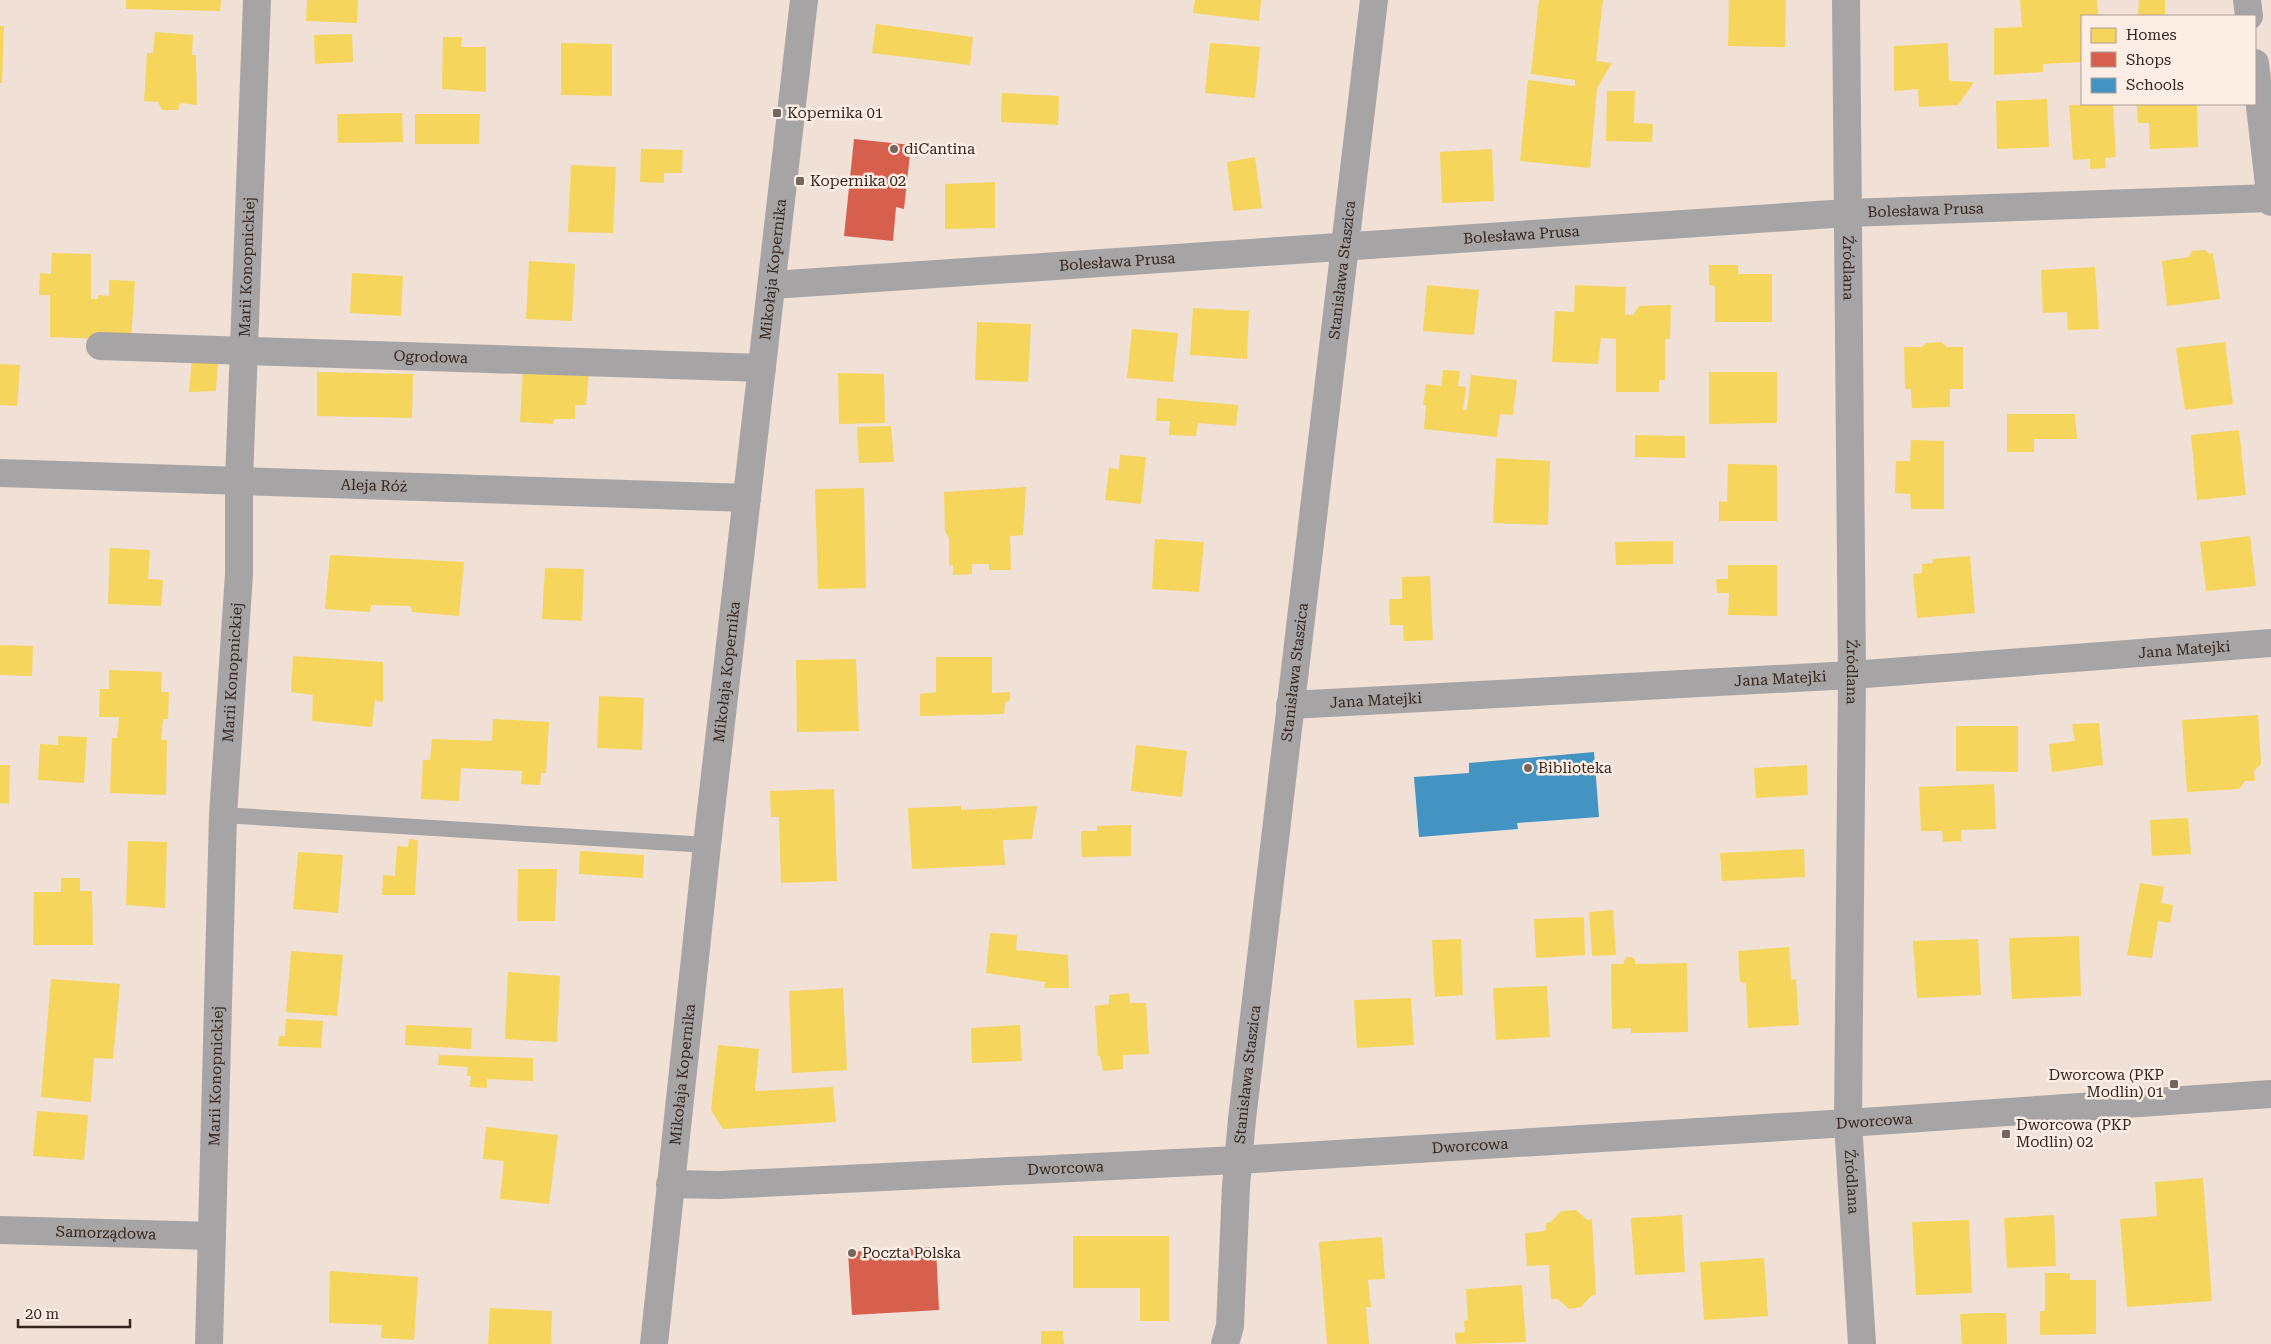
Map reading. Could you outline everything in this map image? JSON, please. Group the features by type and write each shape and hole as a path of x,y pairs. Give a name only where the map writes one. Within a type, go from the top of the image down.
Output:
{"street":[{"name":"Marii Konopnickiej","path":"208,1344 223,815 239,574 239,481 257,0"},
{"name":"Mikołaja Kopernika","path":"654,1344 707,845 804,0"},
{"name":"Stanisława Staszica","path":"1229,1338 1237,1160 1374,0"},
{"name":"Źródlana","path":"1846,0 1852,675 1848,1123 1862,1344"},
{"path":"2247,0 2249,15"},
{"path":"2256,71 2271,202"},
{"name":"Bolesława Prusa","path":"772,285 1847,213 2271,198"},
{"name":"Ogrodowa","path":"100,346 762,368"},
{"name":"Aleja Róż","path":"0,473 747,498"},
{"name":"Jana Matejki","path":"1290,705 1852,675 2271,642"},
{"name":"Dworcowa","path":"670,1184 720,1185 1237,1160 1848,1123 2271,1094"},
{"name":"Samorządowa","path":"0,1230 212,1236"}],"lane":[{"path":"223,815 707,845"}],"building: Homes":[{"path":"126,0 221,0 220,11 126,9"},
{"path":"307,0 358,0 357,23 306,21"},
{"path":"1195,0 1261,0 1259,21 1193,13"},
{"path":"1539,0 1603,0 1596,61 1612,63 1597,88 1590,168 1520,161 1528,80 1575,86 1575,80 1531,74"},
{"path":"1729,0 1786,0 1785,47 1728,46"},
{"path":"2020,0 2097,0 2098,15 2081,15 2081,62 2043,64 2043,72 1994,75 1994,28 2022,27"},
{"path":"2139,0 2165,0 2165,15 2138,15"},
{"path":"876,24 973,37 970,65 872,53"},
{"path":"0,26 4,26 2,83 0,83"},
{"path":"155,32 193,35 192,55 196,55 197,105 180,103 178,110 162,110 158,102 144,101 147,53 153,53"},
{"path":"352,34 353,62 315,64 314,35"},
{"path":"443,37 462,37 461,47 486,47 486,92 442,89"},
{"path":"561,43 612,44 612,96 561,95"},
{"path":"1210,43 1260,47 1255,98 1205,93"},
{"path":"1948,43 1949,81 1974,82 1958,105 1919,107 1918,89 1894,91 1894,46"},
{"path":"1607,91 1635,91 1634,123 1653,124 1652,142 1606,141"},
{"path":"1002,93 1059,96 1058,125 1001,122"},
{"path":"2047,99 2049,147 1997,149 1996,101"},
{"path":"2069,105 2113,105 2116,157 2105,158 2106,168 2090,169 2090,159 2073,160"},
{"path":"2137,105 2197,105 2198,147 2150,149 2149,123 2138,123"},
{"path":"402,113 403,142 338,143 337,114"},
{"path":"415,114 480,114 479,144 415,144"},
{"path":"641,149 683,150 682,173 664,173 664,183 640,182"},
{"path":"1492,149 1494,201 1442,203 1440,152"},
{"path":"1255,157 1262,208 1233,211 1227,162"},
{"path":"571,165 616,167 613,233 568,232"},
{"path":"995,182 995,228 945,229 945,184"},
{"path":"2205,250 2209,254 2213,253 2220,299 2167,306 2162,261 2189,257 2192,251"},
{"path":"52,253 91,254 91,299 98,299 98,295 109,296 109,280 135,281 131,340 50,337 50,295 39,295 40,273 51,274"},
{"path":"529,261 575,264 572,321 526,319"},
{"path":"1709,265 1738,265 1738,274 1772,274 1772,322 1715,322 1715,286 1709,285"},
{"path":"2095,267 2099,329 2068,330 2067,312 2043,313 2041,270"},
{"path":"352,273 403,276 401,316 350,313"},
{"path":"1427,285 1479,290 1474,335 1423,331"},
{"path":"1575,285 1626,287 1625,315 1633,315 1639,306 1671,305 1670,339 1665,339 1665,380 1659,380 1659,392 1616,392 1616,339 1601,338 1598,364 1552,362 1555,311 1574,312"},
{"path":"1193,308 1249,311 1247,359 1190,355"},
{"path":"977,322 1031,324 1028,382 975,380"},
{"path":"1132,329 1178,333 1173,382 1127,378"},
{"path":"1942,342 1946,347 1963,347 1963,389 1950,389 1950,407 1912,408 1911,389 1905,389 1904,347 1922,347 1926,343"},
{"path":"2225,342 2233,404 2185,410 2176,348"},
{"path":"192,358 218,360 216,391 189,392"},
{"path":"0,364 20,365 17,406 0,405"},
{"path":"523,370 589,372 586,405 575,405 575,419 554,419 553,424 520,422"},
{"path":"1443,370 1460,371 1458,386 1466,387 1463,410 1467,410 1471,375 1517,380 1513,415 1500,414 1497,437 1424,429 1426,405 1423,405 1426,384 1441,386"},
{"path":"317,372 413,374 412,418 317,416"},
{"path":"1709,372 1777,372 1777,423 1709,424"},
{"path":"838,373 884,374 885,423 839,424"},
{"path":"1157,398 1238,405 1236,426 1198,423 1196,436 1169,435 1170,421 1156,421"},
{"path":"2007,414 2075,414 2077,439 2034,439 2034,452 2007,452"},
{"path":"891,426 894,462 859,463 857,427"},
{"path":"2239,430 2246,495 2197,500 2191,435"},
{"path":"1635,435 1685,436 1685,458 1635,457"},
{"path":"1911,440 1944,441 1944,509 1911,509 1910,494 1895,493 1896,461 1910,461"},
{"path":"1120,455 1146,457 1141,504 1105,500 1109,468 1119,469"},
{"path":"1496,458 1550,461 1548,525 1493,523"},
{"path":"1728,464 1777,465 1777,521 1719,521 1719,501 1727,502"},
{"path":"1026,487 1023,535 1010,536 1011,570 989,570 989,564 972,564 972,574 953,575 953,565 949,566 949,538 945,531 944,492"},
{"path":"864,488 866,588 818,589 815,489"},
{"path":"2250,536 2256,586 2206,591 2200,542"},
{"path":"1155,539 1204,542 1199,592 1152,589"},
{"path":"1673,541 1673,564 1616,565 1615,542"},
{"path":"110,548 150,550 148,579 163,580 161,606 108,604"},
{"path":"330,555 464,562 459,616 412,612 411,606 371,605 370,612 325,609"},
{"path":"1970,556 1975,613 1917,618 1913,574 1922,573 1922,564 1933,563 1932,559"},
{"path":"1728,565 1777,565 1777,616 1728,615 1729,593 1717,593 1716,579 1728,579"},
{"path":"545,568 584,569 582,621 542,619"},
{"path":"1430,576 1433,640 1404,641 1403,625 1390,625 1389,599 1402,599 1402,577"},
{"path":"0,645 33,646 32,676 0,675"},
{"path":"293,656 383,662 383,702 375,700 372,727 312,721 313,695 291,692"},
{"path":"936,657 992,657 992,693 1010,692 1010,701 1005,702 1004,714 920,716 920,694 936,692"},
{"path":"856,659 859,731 797,732 796,660"},
{"path":"109,670 162,672 161,692 169,692 168,719 163,719 161,740 167,740 166,795 110,793 112,738 117,738 119,717 99,717 100,689 109,689"},
{"path":"599,696 644,698 642,750 597,748"},
{"path":"2258,715 2261,764 2254,771 2255,781 2245,781 2239,789 2187,792 2182,720"},
{"path":"493,719 549,722 546,773 541,773 540,785 521,784 522,771 461,768 459,801 421,799 423,760 430,760 432,739 492,741"},
{"path":"2099,723 2103,765 2052,772 2049,744 2075,741 2072,724"},
{"path":"1956,726 2018,726 2018,772 1956,771"},
{"path":"58,736 87,737 84,783 38,780 40,744 58,745"},
{"path":"1136,745 1187,751 1182,797 1131,791"},
{"path":"0,765 10,765 9,804 0,803"},
{"path":"1807,765 1808,795 1756,798 1754,768"},
{"path":"1994,784 1996,829 1961,830 1961,841 1943,842 1942,831 1921,831 1919,787"},
{"path":"834,789 837,881 781,883 779,817 771,817 770,791"},
{"path":"961,806 961,810 1037,806 1032,839 1003,840 1005,865 912,869 908,808"},
{"path":"2188,818 2191,854 2152,856 2150,820"},
{"path":"1131,825 1131,856 1082,857 1081,831 1097,831 1097,826"},
{"path":"409,839 418,840 415,895 382,895 383,875 395,876 397,846 408,847"},
{"path":"128,841 167,842 165,908 126,905"},
{"path":"1804,849 1805,877 1722,881 1720,853"},
{"path":"580,851 644,855 643,878 579,874"},
{"path":"298,852 343,855 338,913 293,909"},
{"path":"518,869 557,869 555,921 517,921"},
{"path":"61,878 80,878 80,891 92,891 93,945 33,945 34,892 61,892"},
{"path":"2140,883 2164,887 2161,903 2173,905 2170,923 2158,921 2152,958 2127,955"},
{"path":"1613,910 1616,955 1592,956 1589,912"},
{"path":"1584,917 1585,955 1536,958 1534,919"},
{"path":"990,933 1017,935 1016,950 1068,955 1069,988 1044,988 1045,982 986,973"},
{"path":"2079,936 2081,996 2012,999 2009,938"},
{"path":"1461,939 1463,995 1435,997 1432,940"},
{"path":"1978,939 1981,995 1917,998 1913,941"},
{"path":"1789,947 1791,980 1796,979 1799,1025 1748,1028 1746,983 1740,982 1738,951"},
{"path":"291,951 343,955 337,1016 286,1012"},
{"path":"1626,957 1632,957 1635,960 1635,964 1687,963 1688,1032 1631,1033 1631,1028 1612,1029 1611,964 1623,964"},
{"path":"508,972 560,976 557,1042 505,1039"},
{"path":"51,979 120,984 113,1059 94,1058 91,1102 41,1097"},
{"path":"1547,986 1550,1037 1496,1040 1493,988"},
{"path":"843,988 847,1070 792,1073 789,991"},
{"path":"1129,993 1130,1003 1146,1003 1149,1054 1123,1055 1123,1069 1103,1071 1100,1056 1098,1056 1095,1006 1109,1004 1109,995"},
{"path":"1411,998 1414,1045 1357,1048 1354,1000"},
{"path":"286,1019 323,1021 321,1048 278,1046 279,1036 285,1036"},
{"path":"406,1025 472,1028 471,1049 405,1045"},
{"path":"1020,1025 1022,1061 972,1063 971,1028"},
{"path":"718,1045 759,1049 755,1091 833,1087 836,1122 723,1129 711,1110"},
{"path":"439,1055 533,1058 533,1081 487,1079 487,1088 470,1087 471,1076 467,1076 468,1067 438,1065"},
{"path":"37,1111 88,1115 84,1160 33,1156"},
{"path":"486,1127 558,1135 549,1204 500,1199 504,1161 483,1159"},
{"path":"2203,1178 2212,1301 2127,1307 2120,1219 2157,1216 2155,1182"},
{"path":"1576,1210 1587,1220 1592,1219 1596,1295 1591,1296 1581,1307 1569,1309 1558,1299 1551,1299 1549,1265 1527,1266 1525,1233 1546,1231 1546,1223 1551,1222 1561,1211"},
{"path":"1682,1215 1685,1272 1635,1275 1631,1218"},
{"path":"2054,1215 2056,1266 2007,1268 2004,1218"},
{"path":"1969,1220 1972,1293 1916,1295 1912,1222"},
{"path":"1073,1236 1169,1236 1169,1321 1140,1321 1140,1288 1073,1288"},
{"path":"1382,1237 1385,1279 1368,1280 1371,1307 1366,1307 1369,1344 1327,1344 1319,1242"},
{"path":"1764,1258 1768,1316 1704,1320 1700,1262"},
{"path":"330,1271 418,1277 414,1340 381,1338 382,1325 329,1323"},
{"path":"2045,1273 2070,1273 2070,1280 2096,1280 2096,1334 2040,1335 2040,1311 2045,1311"},
{"path":"1522,1285 1526,1342 1456,1344 1455,1333 1465,1332 1464,1321 1468,1320 1466,1289"},
{"path":"490,1308 552,1311 551,1344 488,1344"},
{"path":"2006,1313 2007,1344 1962,1344 1960,1314"},
{"path":"1041,1331 1063,1331 1064,1344 1041,1344"}],"building: Shops":[{"path":"854,139 911,145 904,209 896,207 893,241 844,236"},
{"path":"936,1247 939,1310 852,1315 848,1252"}],"building: Schools":[{"path":"1594,752 1599,817 1517,823 1518,829 1419,837 1414,777 1469,773 1469,763"}],"place":[{"name":"Kopernika 01","path":"777,113"},
{"name":"diCantina","path":"894,149"},
{"name":"Kopernika 02","path":"800,181"},
{"name":"Biblioteka","path":"1528,768"},
{"name":"Dworcowa (PKP Modlin) 01","path":"2174,1084"},
{"name":"Dworcowa (PKP Modlin) 02","path":"2006,1134"},
{"name":"Poczta Polska","path":"852,1253"}]}
